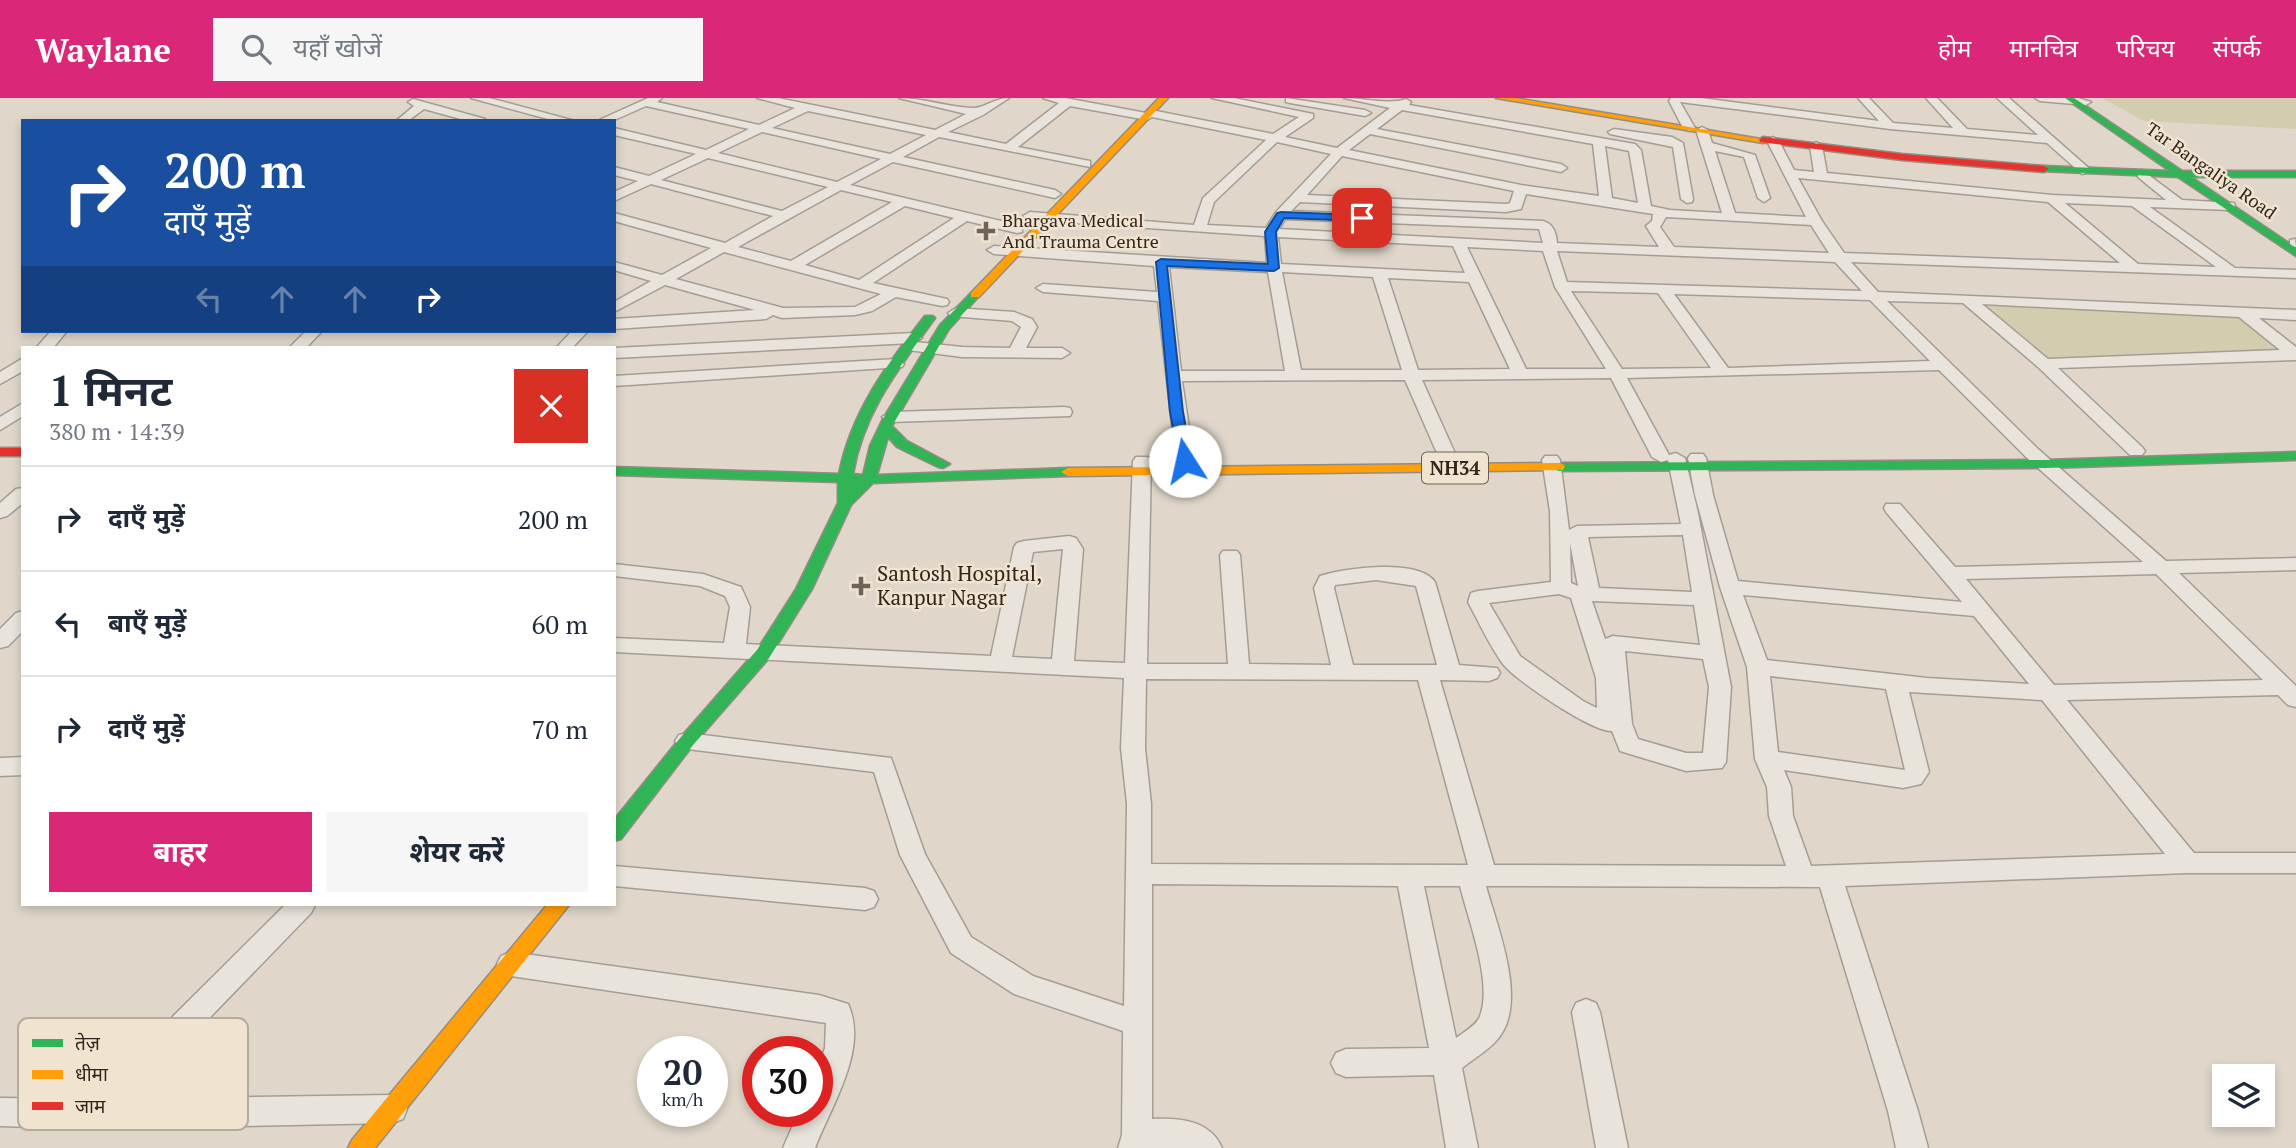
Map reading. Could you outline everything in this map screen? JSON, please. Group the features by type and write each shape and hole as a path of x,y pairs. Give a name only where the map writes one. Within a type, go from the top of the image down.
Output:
{"main road":[{"path":"989,254 1145,111 1164,98"},
{"path":"1500,98 1531,100 1699,134 1773,141 1830,159 1900,156 2086,171 2192,176 2296,174"},
{"name":"Tar Bangaliya Road","path":"2077,100 2296,245"},
{"path":"616,831 687,741 763,654 804,589 845,503 870,472 888,422 929,349 956,313 1050,218 1145,111"},
{"name":"Tar Bangaliya Road","path":"2192,176 2230,206 2296,245"},
{"path":"845,503 844,471 860,427 896,364 946,298"},
{"path":"888,422 902,444 943,464"},
{"name":"NH34","path":"2039,459 2136,451 2296,445"},
{"path":"0,452 21,452"},
{"name":"NH34","path":"616,462 870,472 1142,466 2296,456"},
{"path":"0,460 21,461"},
{"name":"NH34","path":"870,472 943,464 1142,466 1185,461 1449,460 1552,463"},
{"name":"NH34","path":"616,471 844,471"},
{"path":"360,1148 558,906"}],"street":[{"path":"439,119 480,98 562,119"},
{"path":"629,98 760,130 1055,194"},
{"path":"762,98 1086,164"},
{"path":"616,196 825,98"},
{"path":"904,98 979,113"},
{"path":"616,306 1004,98"},
{"path":"1048,98 1145,111 1515,187 1652,210 1730,217 1817,231"},
{"path":"1217,98 1376,124 1419,123 1446,127"},
{"path":"1278,98 1376,124 1399,136 1448,146 1524,151 1561,147 1559,135"},
{"path":"1349,98 1408,101 1672,142 1679,145 1687,199"},
{"path":"1796,98 1813,117"},
{"path":"1863,98 1890,126"},
{"path":"1931,98 1964,133"},
{"path":"2002,98 2086,171"},
{"path":"2040,98 2077,100"},
{"path":"1730,217 1699,134 1674,100 1676,99 1727,102 1813,117 1890,126 2050,140"},
{"path":"607,119 650,101"},
{"path":"1294,375 1270,232 1281,215 1340,150 1408,101 1635,150 1658,223 1653,226"},
{"path":"1009,148 1068,102"},
{"path":"403,119 417,104 474,119"},
{"path":"1199,229 1209,201 1275,138 1308,115"},
{"path":"1399,136 1419,123"},
{"path":"616,131 1017,229"},
{"path":"1699,134 1749,155 1764,198"},
{"path":"1354,140 1524,174"},
{"path":"1773,141 1817,231 1874,296 2039,459 2162,569 2290,693"},
{"path":"1599,142 1606,201"},
{"path":"1423,168 1448,146"},
{"path":"1524,151 1539,164"},
{"path":"1821,176 1830,159 1956,178 2164,192"},
{"path":"1296,198 1513,207 1515,187 1524,174 1539,164 1561,163 1564,195"},
{"path":"616,172 784,215"},
{"path":"1789,173 2052,199 2230,206"},
{"path":"2142,174 2179,204"},
{"path":"1482,207 1493,183"},
{"path":"2052,199 2134,268"},
{"path":"793,266 903,201"},
{"path":"2135,202 2232,272"},
{"path":"1281,215 1543,225 1549,232 1548,247 1562,286 1617,374 1682,461 1758,667 1767,760 1779,787 1782,816 1815,876 1903,1111 1912,1148"},
{"path":"861,285 965,216"},
{"path":"1030,216 1199,229 1548,247 2296,274"},
{"path":"616,219 861,285 946,298"},
{"path":"1653,226 1785,234"},
{"path":"1653,226 1669,251"},
{"path":"1458,242 1520,374"},
{"path":"989,254 1016,252 1474,278"},
{"path":"1161,262 1185,461"},
{"path":"616,267 782,313"},
{"path":"1379,273 1411,374 1449,460"},
{"path":"1562,286 1967,299 2296,316"},
{"path":"1043,288 1165,297"},
{"path":"1664,291 1723,373"},
{"path":"616,324 855,311 867,308 894,292"},
{"path":"1967,299 2044,364 2136,451"},
{"path":"956,313 1014,317 1027,322 1029,327 1015,353"},
{"path":"2244,313 2296,355"},
{"path":"676,349 683,320"},
{"path":"46,346 58,333"},
{"path":"299,346 312,333"},
{"path":"566,346 578,333"},
{"path":"616,353 911,342 929,349 1062,353"},
{"path":"2044,364 2296,355"},
{"path":"2,376 21,364"},
{"path":"616,381 896,364"},
{"path":"1173,376 1723,373 1944,365"},
{"path":"2,376 21,376"},
{"path":"0,408 21,408"},
{"path":"0,425 21,409"},
{"path":"888,422 1064,412"},
{"path":"1682,461 1712,653 1720,687 1714,762 1686,762 1628,745 1621,724 1613,643 1712,653"},
{"path":"1552,463 1559,511 1561,587"},
{"path":"1142,466 1133,748 1139,804 1135,1142 1190,1136 1201,1140 1206,1148"},
{"path":"0,512 21,495"},
{"path":"1893,508 1950,573 2187,863"},
{"path":"1692,529 1577,532 1590,594 1703,599"},
{"path":"1000,665 1024,547 1069,542 1073,549 1062,668"},
{"path":"1230,555 1238,671"},
{"path":"1950,573 2296,564"},
{"path":"616,570 703,580 734,592 740,607 734,652"},
{"path":"1345,672 1324,588 1327,581 1346,575 1414,575 1425,582 1439,673 1498,986 1495,1017 1487,1031 1448,1061 1346,1063"},
{"path":"1561,587 1580,594 1607,678 1609,724 1575,707 1512,661 1478,602 1478,598 1561,587"},
{"path":"1730,587 1980,610"},
{"path":"0,641 21,621"},
{"path":"616,645 1134,671 1489,673"},
{"path":"1758,667 1896,683 2048,693 2290,693"},
{"path":"1767,760 1903,779 1913,778 1917,772 1896,683"},
{"path":"687,741 883,764 912,855 961,945 1024,985 1136,1023"},
{"path":"0,767 21,766"},
{"path":"1139,874 1815,876 2187,863 2296,863"},
{"path":"1409,875 1429,983 1448,1061 1462,1148"},
{"path":"616,876 865,899"},
{"path":"191,1018 301,906"},
{"path":"511,964 819,1008 838,1013 841,1023 840,1047 833,1064"},
{"path":"1586,1012 1612,1148"},
{"path":"248,1111 392,1109"},
{"path":"0,1112 18,1112"},
{"path":"800,1148 808,1127"}],"shaded area":[{"path":"2102,98 2296,98 2296,129 2144,121"},
{"path":"1987,303 2236,315 2277,349 2054,359 2044,356 1983,306"}],"traffic: fast":[{"path":"2069,98 2296,253"},
{"path":"2044,169 2165,174 2296,174"},
{"path":"616,831 687,741 763,654 804,589 845,503 869,479 877,446 889,419 944,327 975,295"},
{"path":"845,503 845,477 858,428 883,381 929,318"},
{"path":"886,427 902,444 943,464"},
{"path":"1558,467 2045,464 2296,456"},
{"path":"616,471 869,479 1068,472"}],"traffic: slow":[{"path":"975,295 1164,98"},
{"path":"1500,98 1763,140"},
{"path":"1068,472 1558,467"},
{"path":"360,1148 558,906"}],"traffic: jam":[{"path":"1763,140 1902,157 2044,169"},
{"path":"0,452 21,452"}],"place":[{"name":"Bhargava Medical And Trauma Centre","path":"986,231"},
{"name":"Santosh Hospital, Kanpur Nagar","path":"861,586"}],"route":[{"path":"1185,461 1161,262 1274,268 1270,232 1281,215 1362,218"}]}
